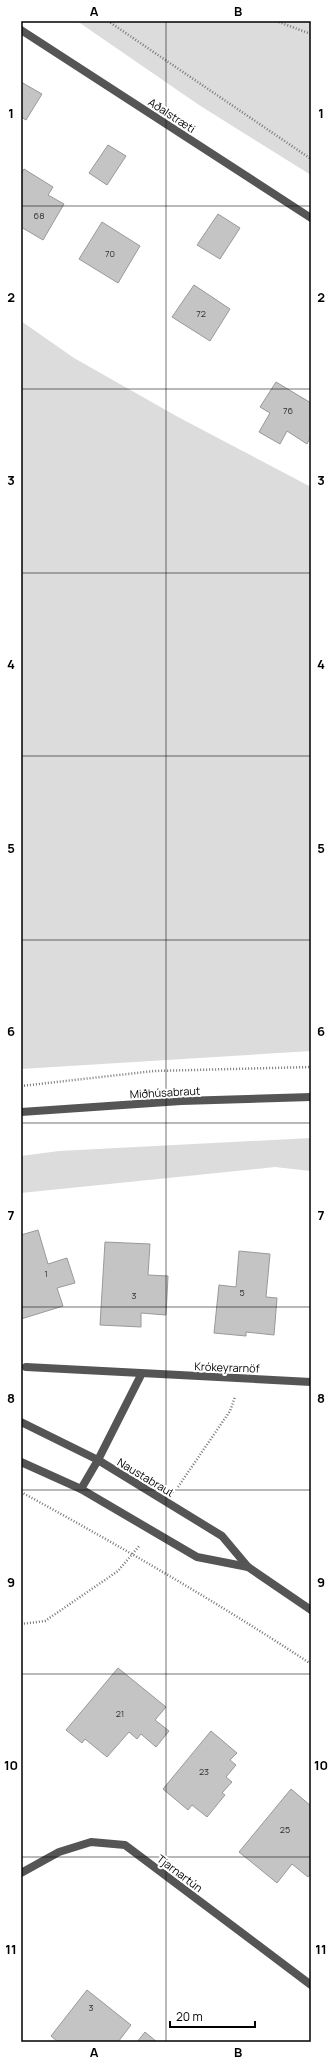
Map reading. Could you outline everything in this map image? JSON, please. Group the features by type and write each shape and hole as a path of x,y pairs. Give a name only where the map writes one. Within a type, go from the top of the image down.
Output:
{"street":[{"name":"Aðalstræti","path":"21,30 311,218"},
{"name":"Miðhúsabraut","path":"21,1112 181,1101 311,1097"},
{"name":"Krókeyrarnöf","path":"26,1367 311,1382"},
{"path":"81,1489 98,1460 141,1374"},
{"name":"Naustabraut","path":"21,1422 98,1460 222,1536 248,1567 311,1610"},
{"name":"Naustabraut","path":"21,1462 81,1489 197,1557 248,1567"},
{"name":"Tjarnartún","path":"21,1873 59,1852 91,1842 125,1844 311,1985"}],"path":[{"path":"108,21 311,159"},
{"path":"276,21 311,34"},
{"path":"21,1086 154,1071 311,1067"},
{"path":"21,1492 133,1553 266,1634 311,1664"}],"shaded area":[{"path":"77,21 311,21 311,175 199,105"},
{"path":"21,321 74,358 178,417 311,487 311,1051 21,1069"},
{"path":"311,1138 311,1171 275,1167 21,1193 21,1156 59,1151"}],"building":[{"path":"21,82 42,94 26,120 21,117"},
{"path":"108,145 126,156 107,185 89,173"},
{"path":"24,169 53,187 48,195 64,204 43,240 21,227 21,174"},
{"path":"218,214 240,228 220,259 197,245"},
{"path":"102,222 140,246 118,283 79,259"},
{"path":"194,285 230,309 210,341 172,317"},
{"path":"276,382 311,403 311,436 307,444 287,431 280,444 259,432 270,413 260,407"},
{"path":"38,1230 48,1264 67,1258 75,1283 57,1288 63,1306 21,1319 21,1235"},
{"path":"105,1242 150,1244 148,1275 168,1276 166,1315 141,1313 141,1327 100,1325"},
{"path":"239,1251 270,1254 266,1297 277,1298 274,1335 246,1332 246,1336 214,1333 219,1285 236,1287"},
{"path":"118,1668 166,1707 155,1720 169,1731 156,1747 141,1734 137,1739 129,1732 107,1757 85,1739 82,1743 66,1730"},
{"path":"211,1731 237,1753 230,1760 236,1765 226,1777 232,1782 222,1793 225,1795 207,1817 192,1805 188,1810 163,1789"},
{"path":"291,1789 311,1806 311,1873 308,1877 292,1864 277,1883 239,1852"},
{"path":"87,1990 131,2025 118,2042 58,2042 51,2036"},
{"path":"145,2032 157,2042 137,2042"}]}
